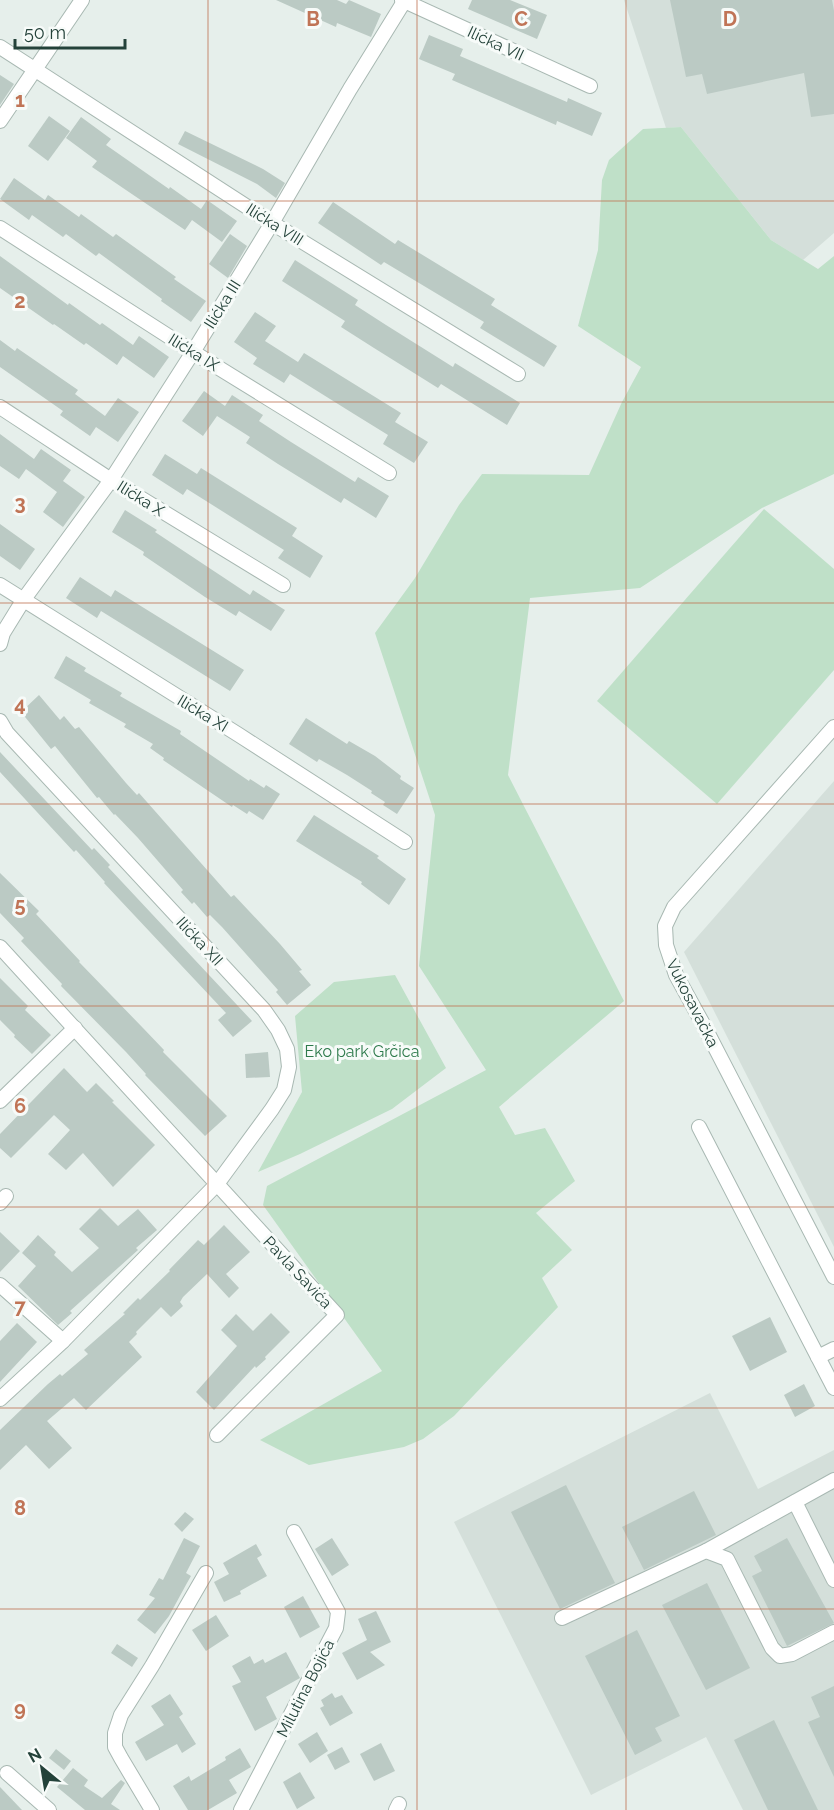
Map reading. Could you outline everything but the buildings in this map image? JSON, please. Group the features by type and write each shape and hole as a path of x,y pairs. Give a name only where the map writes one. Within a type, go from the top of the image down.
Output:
{"street":[{"path":"0,121 82,0"},
{"name":"Ilićka VII","path":"404,0 590,86"},
{"name":"Ilićka III","path":"24,599 111,480 193,352 404,0"},
{"name":"Ilićka VIII","path":"0,47 272,223 518,374"},
{"name":"Ilićka IX","path":"0,228 193,352 389,473"},
{"name":"Ilićka X","path":"0,407 111,480 283,585"},
{"name":"Ilićka XI","path":"0,585 405,842"},
{"path":"0,644 3,633 24,599"},
{"name":"Ilićka XII","path":"0,721 7,733 256,1001 278,1030 287,1049 289,1067 284,1090 217,1184"},
{"name":"Vukosavačka","path":"834,727 674,907 665,926 666,945 676,975 834,1277"},
{"name":"Pavla Savića","path":"0,947 337,1315 217,1435"},
{"path":"0,1101 75,1028"},
{"path":"699,1127 834,1388"},
{"path":"0,1399 63,1341 217,1184"},
{"path":"0,1285 63,1341"},
{"path":"818,1357 834,1349"},
{"path":"562,1618 706,1551 834,1480"},
{"path":"795,1502 834,1580"},
{"name":"Milutina Bojića","path":"241,1810 336,1628 338,1612 294,1532"},
{"path":"706,1551 727,1559 772,1648 780,1656 792,1654 834,1632"},
{"path":"152,1810 120,1758 115,1747 115,1733 121,1715 206,1573"},
{"path":"7,1773 49,1810"}],"shaded area":[{"path":"624,0 834,0 834,233 803,260 771,240 681,127 666,128"},
{"path":"834,781 834,1247 684,952"},
{"path":"710,1393 758,1489 834,1450 834,1810 743,1810 706,1737 591,1795 454,1522"}],"green space":[{"path":"681,127 771,240 818,269 834,256 834,474 762,508 640,588 530,598 508,775 624,1001 499,1107 515,1135 545,1128 575,1181 536,1213 572,1250 542,1278 558,1307 454,1416 423,1439 404,1447 309,1465 260,1440 382,1371 263,1205 267,1186 486,1070 419,966 435,815 375,633 415,578 459,505 482,474 589,475 622,402 641,367 578,326 598,250 602,180 609,160 643,129"},
{"path":"764,509 834,569 834,670 717,804 597,701"},
{"name":"Eko park Grčica","path":"395,975 446,1068 392,1109 258,1172 302,1092 295,1016 334,982"}]}
